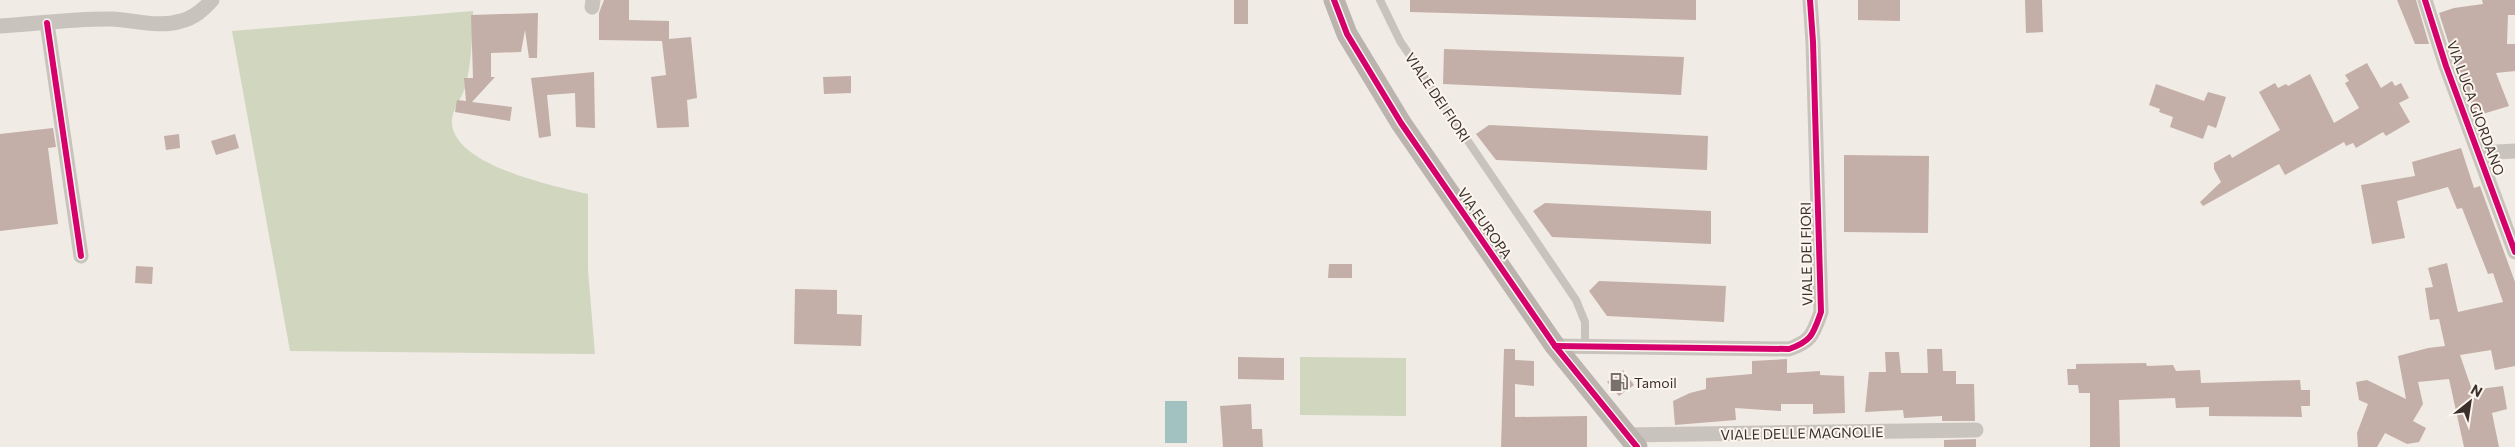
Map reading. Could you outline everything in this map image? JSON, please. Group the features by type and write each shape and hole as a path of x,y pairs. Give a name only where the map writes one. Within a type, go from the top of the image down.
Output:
{"street":[{"path":"0,26 111,19 144,24 179,22 203,10 212,0"},
{"path":"1322,0 1344,26"},
{"name":"VIA EUROPA","path":"1334,0 1344,26 1401,123 1555,346 1632,441"},
{"name":"VIALE DEI FIORI","path":"1555,346 1788,349 1803,344 1812,335 1821,312 1813,42 1810,0"},
{"name":"VIA LUCA GIORDANO","path":"2425,0 2446,66 2515,252"},
{"path":"47,23 81,256"},
{"path":"2479,153 2515,151"},
{"name":"VIALE DELLE MAGNOLIE","path":"1632,441 1976,430"}],"lane":[{"name":"VIALE DEI FIORI","path":"1380,0 1400,41 1576,300 1585,322 1585,346"}],"green space":[{"path":"473,11 468,75 465,88 454,110 452,119 455,135 467,149 485,161 506,171 588,194 588,270 595,354 290,351 232,31"},
{"path":"1300,357 1406,358 1406,416 1300,415"}],"water":[{"path":"1165,401 1187,401 1187,443 1165,443"}],"building":[{"path":"604,0 629,0 629,20 669,21 669,39 691,37 697,98 687,100 689,127 657,128 651,77 666,75 662,41 599,40 599,13"},
{"path":"1234,0 1248,0 1248,24 1234,24"},
{"path":"1410,0 1696,0 1696,20 1410,12"},
{"path":"1858,0 1900,0 1900,21 1858,20"},
{"path":"2025,0 2042,0 2043,32 2026,33"},
{"path":"2397,0 2416,0 2429,44 2415,44"},
{"path":"2482,0 2515,0 2515,15 2508,15 2507,44 2515,44 2515,71 2496,73 2509,106 2476,116 2455,63 2439,13 2454,8 2483,4"},
{"path":"538,13 537,58 529,58 525,30 521,52 491,53 491,77 495,77 472,102 512,107 510,121 455,112 457,100 466,101 464,78 473,78 471,15"},
{"path":"1444,49 1684,57 1681,95 1443,84"},
{"path":"2367,63 2381,88 2392,81 2395,86 2401,83 2409,98 2399,103 2410,122 2386,136 2383,132 2356,148 2353,143 2346,146 2344,142 2285,175 2279,164 2203,206 2200,202 2221,182 2214,169 2214,163 2230,154 2232,158 2280,130 2259,92 2275,83 2278,88 2286,84 2288,86 2310,74 2334,123 2359,108 2345,83 2349,81 2345,75"},
{"path":"594,72 595,128 576,127 575,93 547,95 551,136 539,138 531,78"},
{"path":"851,76 851,93 824,94 823,77"},
{"path":"2156,84 2204,101 2208,92 2226,97 2216,128 2208,125 2203,139 2170,127 2173,117 2159,112 2160,109 2149,105"},
{"path":"1489,125 1708,136 1707,170 1496,160 1476,134"},
{"path":"53,128 56,147 48,148 58,224 0,231 0,134"},
{"path":"179,134 180,148 166,150 164,136"},
{"path":"235,134 239,148 216,155 211,141"},
{"path":"2461,148 2474,188 2480,186 2515,282 2515,366 2495,370 2491,350 2460,355 2472,390 2503,386 2507,409 2492,413 2499,447 2464,447 2449,379 2418,382 2423,404 2413,421 2426,428 2419,442 2407,444 2385,433 2377,447 2358,447 2357,433 2368,404 2359,400 2356,382 2367,380 2406,399 2398,356 2428,348 2445,346 2439,319 2430,320 2425,288 2433,287 2428,268 2447,263 2458,312 2503,302 2493,273 2488,274 2462,208 2457,209 2448,187 2397,201 2405,238 2372,244 2361,185 2415,176 2412,162"},
{"path":"1844,155 1929,156 1928,233 1844,232"},
{"path":"1545,203 1711,211 1711,244 1552,237 1533,211"},
{"path":"1329,264 1352,264 1352,278 1328,278"},
{"path":"136,266 153,267 152,284 135,283"},
{"path":"1599,281 1726,286 1724,322 1607,316 1589,291"},
{"path":"795,289 837,290 837,314 862,315 861,346 794,344"},
{"path":"1504,349 1515,349 1515,360 1534,361 1534,386 1515,384 1515,417 1587,416 1587,447 1501,447"},
{"path":"1927,349 1942,349 1943,371 1956,371 1956,384 1974,384 1975,421 1942,421 1942,416 1904,418 1903,410 1865,412 1869,372 1886,372 1885,352 1899,352 1901,373 1928,373"},
{"path":"1238,357 1284,358 1284,380 1238,379"},
{"path":"1787,359 1787,373 1820,371 1820,375 1844,376 1845,413 1813,414 1813,404 1781,404 1781,411 1735,408 1736,420 1675,425 1673,401 1690,393 1706,389 1706,378 1752,374 1752,361"},
{"path":"2146,363 2147,366 2173,365 2176,371 2200,370 2201,383 2300,380 2301,390 2310,390 2310,406 2301,406 2302,417 2209,416 2209,407 2176,408 2175,398 2119,400 2120,447 2090,447 2090,393 2079,393 2078,385 2068,385 2067,369 2076,369 2076,364"},
{"path":"1623,370 1634,385 1619,396 1607,382"},
{"path":"1251,404 1252,429 1262,429 1263,447 1223,447 1220,406"},
{"path":"1976,439 1976,447 1944,447 1944,440"}],"cycle path":[{"path":"1334,0 1347,34 1401,123 1555,346 1637,447"},
{"path":"1555,346 1789,349 1803,343 1811,336 1821,312 1813,42 1810,0"},
{"path":"2425,0 2446,66 2515,252"},
{"path":"47,23 81,256"}],"place":[{"name":"Tamoil","path":"1619,382"}]}
